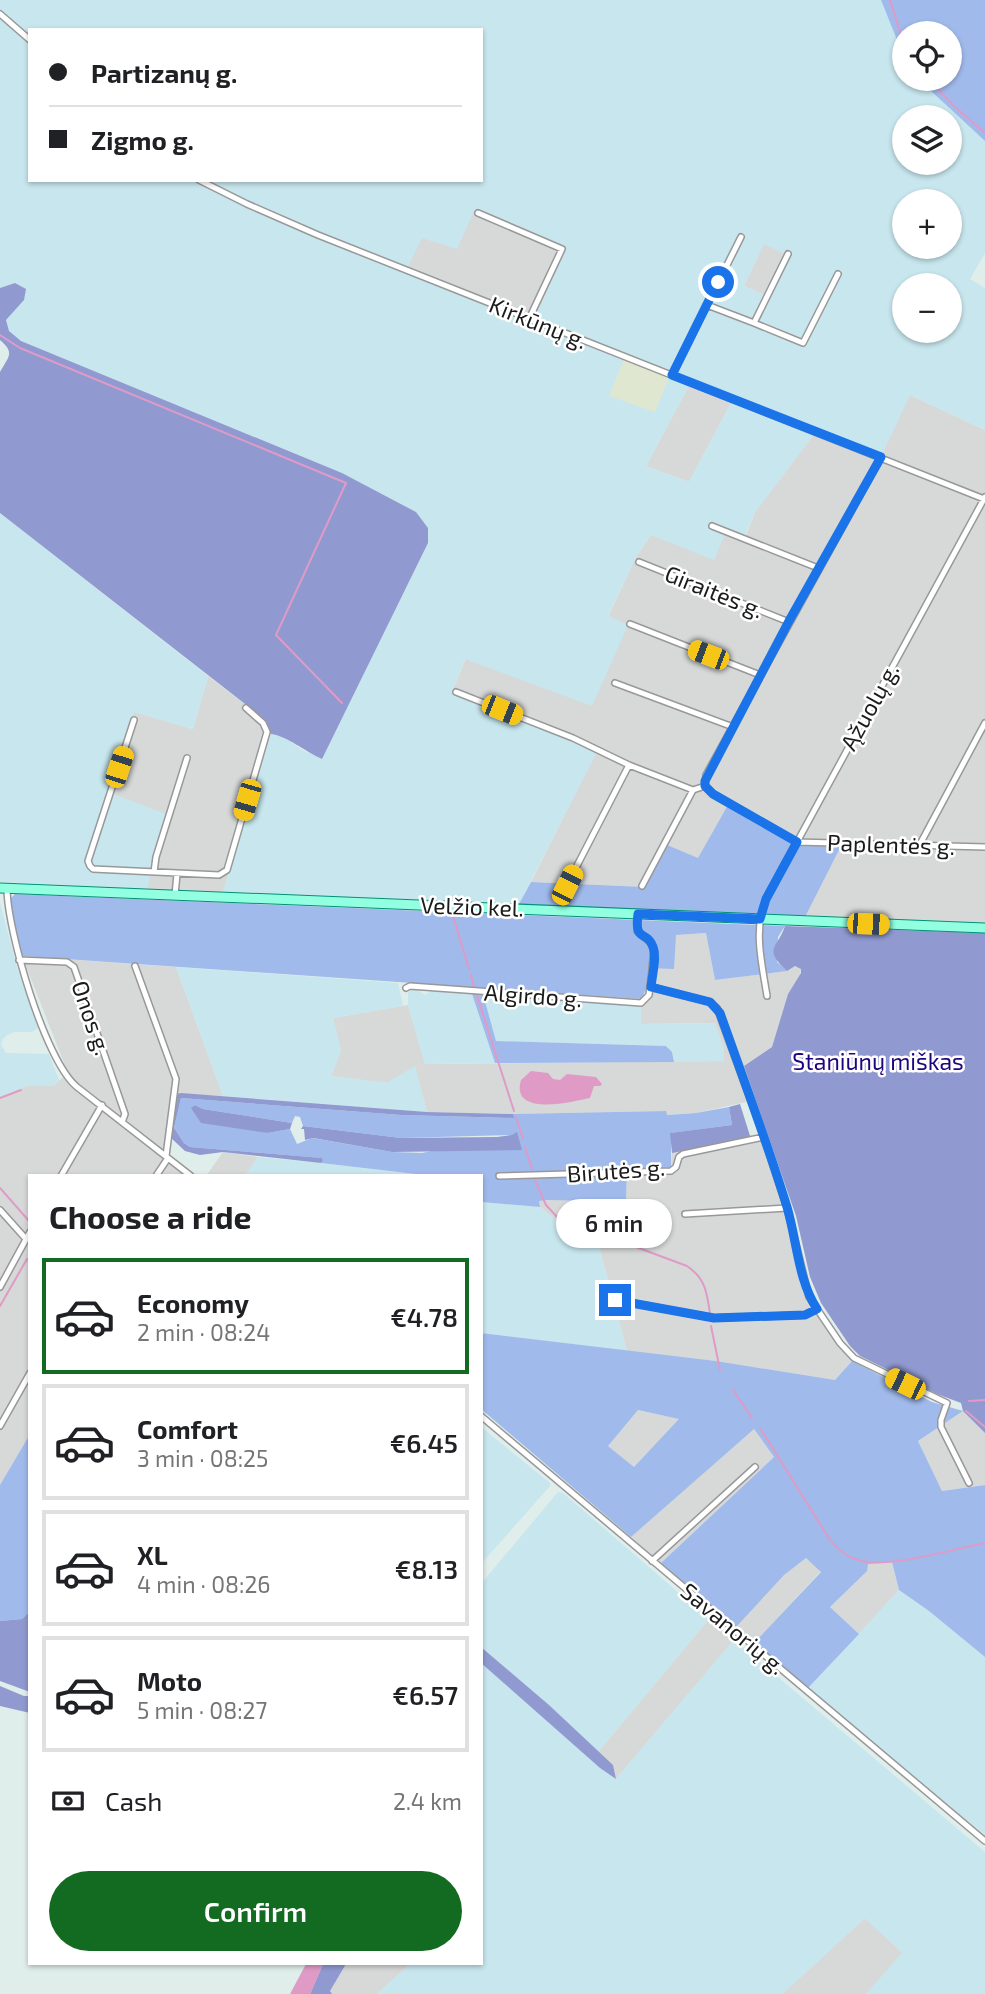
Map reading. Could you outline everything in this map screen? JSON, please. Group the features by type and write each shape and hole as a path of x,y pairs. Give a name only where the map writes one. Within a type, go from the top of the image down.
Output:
{"main road":[{"name":"Velžio kel.","path":"3,888 985,928"}],"street":[{"path":"0,14 28,38"},
{"name":"Kirkūnų g.","path":"203,182 318,234 985,498"},
{"path":"478,214 562,249 529,319"},
{"path":"672,375 741,237"},
{"path":"754,323 788,254"},
{"path":"707,305 803,343 838,274"},
{"path":"705,786 706,775 881,457"},
{"name":"Ąžuolų g.","path":"760,919 766,899 985,498"},
{"path":"712,526 818,568"},
{"name":"Giraitės g.","path":"639,562 789,621"},
{"path":"630,624 760,676"},
{"path":"615,683 733,727"},
{"path":"456,692 693,790 705,786"},
{"path":"134,720 89,864 93,869 219,875 225,873 267,732 263,723 247,708"},
{"path":"919,846 985,723"},
{"path":"154,872 156,857 187,758"},
{"path":"567,885 629,765"},
{"path":"705,786 713,794 797,842"},
{"path":"642,886 693,790"},
{"name":"Paplentės g.","path":"797,842 985,847"},
{"path":"175,895 177,874"},
{"path":"3,888 27,985 63,1072 71,1083 188,1174"},
{"path":"638,914 637,931 653,947 651,987 705,1000 717,1008 787,1208 809,1297 840,1343 854,1358 947,1403 941,1420 942,1427 969,1483"},
{"path":"760,919 758,935 767,996"},
{"name":"Onos g.","path":"19,960 67,962 74,967 125,1114 122,1122"},
{"path":"135,965 176,1079 167,1157 157,1174"},
{"name":"Algirdo g.","path":"406,988 410,986 636,1003 647,999 651,987"},
{"path":"62,1174 102,1105"},
{"name":"Birutės g.","path":"499,1176 671,1171 683,1154 764,1137"},
{"path":"685,1214 787,1208"},
{"path":"0,1211 26,1239"},
{"path":"0,1287 28,1236"},
{"path":"615,1300 714,1318 805,1315 817,1309"},
{"path":"0,1426 28,1377"},
{"name":"Savanorių g.","path":"483,1418 985,1841"},
{"path":"652,1561 755,1467"}],"shaded area":[{"path":"0,0 881,0 892,28 892,91 931,91 946,105 892,105 892,175 962,175 962,120 985,141 985,253 970,279 985,288 985,430 910,395 881,457 690,384 646,466 689,482 732,401 815,433 755,512 745,535 727,530 714,560 651,535 636,557 608,616 628,625 592,706 465,659 452,692 597,752 519,904 223,892 271,734 280,735 304,751 322,758 428,543 428,528 416,512 342,473 21,341 9,331 6,320 24,300 15,283 0,288 0,19 28,42 28,182 483,182 483,28 28,28 28,38 0,14","holes":["475,209 567,247 534,319 408,267 422,238 457,249","764,244 789,256 769,297 744,286","625,357 670,375 655,412 609,396"]},
{"path":"881,0 985,0 985,141 962,120 962,105 946,105 931,91 962,91 962,21 892,21 892,28"},
{"path":"474,209 568,247 534,319 407,267 421,238"},
{"path":"764,243 790,256 769,297 744,286"},
{"path":"625,357 671,375 655,412 608,397"},
{"path":"690,384 732,401 689,482 646,466"},
{"path":"910,395 985,430 985,925 805,917 698,858 645,887 531,882 596,752 452,692 466,658 628,625 608,617 636,557 651,535 727,530 746,535 755,512 815,433"},
{"path":"0,513 208,676 193,729 134,712 108,792 166,814 147,889 0,882"},
{"path":"208,676 264,719 271,734 223,892 147,889 151,869 108,792 134,712 193,729"},
{"path":"728,805 798,845 841,846 805,917 519,904 531,882 645,887 667,845 698,858"},
{"path":"15,894 785,926 778,937 777,962 787,971 715,980 706,933 676,935 674,969 648,968 642,999 22,956 9,900"},
{"path":"0,903 17,967 38,1028 32,1032 7,1035 1,1045 6,1053 49,1054 59,1080 53,1086 27,1086 0,1096"},
{"path":"706,933 715,980 787,971 795,966 801,969 800,976 788,994 772,1047 744,1066 755,1100 696,1113 666,1115 666,1111 513,1114 427,1112 415,1067 387,1083 331,1076 341,1051 333,1018 408,1005 425,1064 724,1061 715,1023 640,1024 648,968 676,935"},
{"path":"22,956 176,967 223,1096 176,1094 168,1155 192,1174 28,1174 28,1437 0,1485 0,1096 27,1086 53,1086 68,1073"},
{"path":"176,967 398,983 403,1006 333,1018 341,1051 331,1076 387,1083 415,1066 427,1112 223,1096"},
{"path":"416,989 425,995 432,991 472,994 495,1063 425,1064 408,1005 408,992"},
{"path":"472,994 483,994 496,1041 666,1046 672,1052 674,1062 495,1063"},
{"path":"483,994 641,1006 641,1024 715,1023 724,1048 724,1061 674,1062 672,1052 666,1046 496,1041"},
{"path":"531,1071 548,1073 553,1079 560,1080 567,1074 596,1077 602,1084 594,1086 590,1098 557,1104 533,1103 525,1099 520,1092 521,1080"},
{"path":"181,1098 401,1115 513,1118 513,1114 666,1111 667,1115 729,1107 732,1125 671,1133 671,1167 627,1169 626,1202 547,1200 539,1201 540,1207 483,1202 483,1174 416,1174 321,1163 321,1158 190,1147 174,1128","holes":["193,1106 292,1123 295,1116 300,1117 303,1126 401,1138 513,1135 422,1153 392,1152 312,1138 297,1144 290,1129 268,1133"]},
{"path":"760,1136 786,1219 803,1290 840,1348 852,1361 835,1380 716,1361 627,1351 597,1239 559,1223 540,1207 539,1201 547,1200 626,1202 627,1169 671,1167 672,1153"},
{"path":"223,1152 258,1157 246,1174 207,1174"},
{"path":"258,1157 416,1174 246,1174"},
{"path":"483,1202 540,1207 559,1223 597,1239 627,1351 483,1333"},
{"path":"483,1333 716,1361 835,1380 852,1361 932,1402 963,1411 918,1441 942,1491 985,1485 985,1657 899,1590 892,1562 868,1564 867,1571 830,1607 859,1634 808,1688 754,1643 821,1572 806,1558 784,1575 736,1627 661,1563 774,1457 754,1429 631,1537 483,1411","holes":["638,1410 679,1419 634,1467 608,1446"]},
{"path":"638,1410 680,1419 634,1467 608,1446"},
{"path":"963,1411 985,1433 985,1485 942,1491 918,1441"},
{"path":"753,1428 774,1457 661,1563 631,1537"},
{"path":"483,1429 550,1483 483,1562"},
{"path":"28,1437 28,1613 22,1619 0,1621 0,1485"},
{"path":"558,1492 563,1493 709,1619 598,1752 549,1705 483,1649 483,1582"},
{"path":"806,1558 821,1571 754,1643 736,1627 737,1624 784,1574"},
{"path":"892,1562 899,1590 859,1634 830,1607 866,1571 867,1564"},
{"path":"899,1590 985,1657 985,1835 808,1688"},
{"path":"709,1619 734,1640 616,1779 613,1765 598,1752"},
{"path":"734,1640 985,1852 985,1994 866,1994 902,1953 865,1918 782,1994 377,1994 409,1965 483,1965 483,1665 616,1779"},
{"path":"865,1918 903,1953 866,1994 782,1994"},
{"path":"305,1965 323,1965 310,1994 290,1994"},
{"path":"345,1965 409,1965 377,1994 332,1994 330,1991"}],"green space":[{"path":"15,283 26,289 24,300 6,320 9,331 21,341 342,473 416,512 428,528 428,543 322,759 271,734 263,718 0,513 0,372 9,352 0,340 0,288"},
{"name":"Staniūnų miškas","path":"785,926 985,933 985,1433 963,1411 961,1403 860,1356 850,1346 821,1303 810,1277 796,1216 744,1066 772,1047 788,994 801,973 801,969 795,966 787,971 775,957 774,948"},
{"path":"176,1094 427,1112 513,1114 514,1118 401,1115 181,1098 174,1128 190,1147 322,1158 323,1161 321,1163 223,1152 200,1155 185,1151 170,1137"},
{"path":"740,1104 751,1139 672,1153 670,1133 732,1125 729,1107"},
{"path":"195,1105 203,1109 292,1123 290,1129 268,1133 201,1123 191,1108"},
{"path":"303,1126 401,1138 497,1137 517,1132 522,1150 392,1152 313,1138 305,1140 304,1129 301,1129"},
{"path":"28,1613 28,1691 0,1681 0,1621 22,1619"},
{"path":"483,1649 613,1765 616,1779 483,1665"},
{"path":"0,1686 28,1696 28,1713 0,1706"},
{"path":"323,1965 345,1965 330,1991 332,1994 310,1994"}],"waterway":[{"path":"890,0 897,21"},
{"path":"940,91 985,133"},
{"path":"0,335 20,348 346,483 276,635 342,703"},
{"path":"453,916 469,969"},
{"path":"471,975 474,987"},
{"path":"477,996 514,1111"},
{"path":"0,1098 21,1090"},
{"path":"516,1117 523,1139"},
{"path":"525,1147 532,1169"},
{"path":"535,1180 546,1205 558,1218 687,1266 702,1281 710,1314"},
{"path":"0,1188 28,1220"},
{"path":"0,1306 27,1259"},
{"path":"711,1326 720,1370"},
{"path":"733,1390 752,1418"},
{"path":"969,1401 985,1400"},
{"path":"966,1411 985,1427"},
{"path":"760,1428 830,1540 852,1558 889,1562 985,1543"}],"route":[{"path":"615,1300 714,1318 805,1315 817,1309 804,1284 787,1208 720,1013 710,1002 651,987 653,947 638,933 636,927 638,914 760,919 761,909 797,842 713,794 705,786 706,775 881,457 672,375 718,282"}]}
